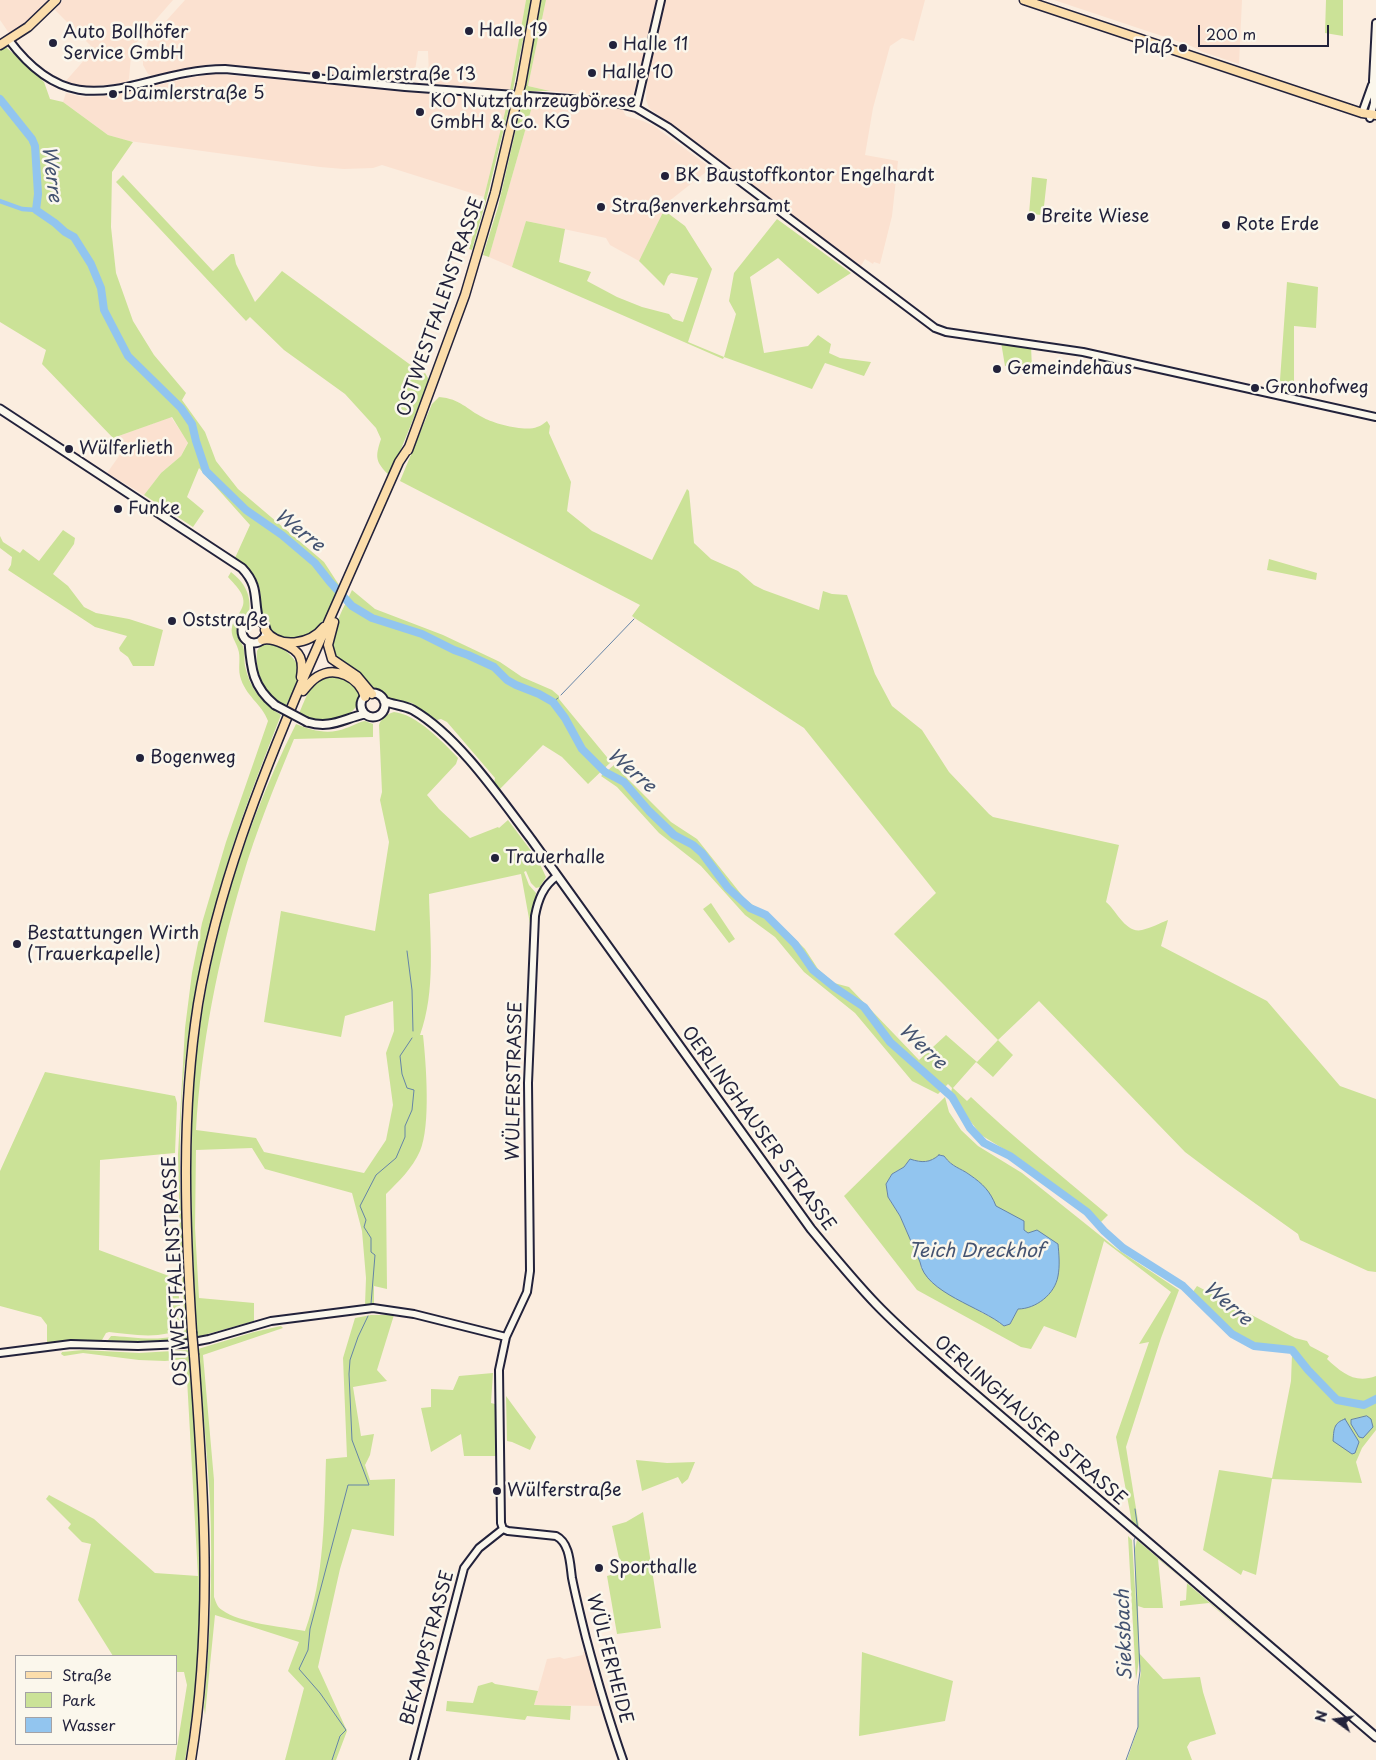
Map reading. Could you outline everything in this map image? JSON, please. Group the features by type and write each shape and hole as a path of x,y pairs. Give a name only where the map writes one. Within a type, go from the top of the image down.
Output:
{"main road":[{"path":"0,46 28,27 56,0"},
{"name":"OSTWESTFALENSTRASSE","path":"191,1760 201,1687 206,1603 204,1498 188,1265 186,1144 188,1087 194,1035 205,972 224,891 242,834 301,690 409,447 448,344 478,253 495,193 515,108 536,0"},
{"path":"1024,0 1373,117"},
{"path":"0,409 242,568 254,585 255,621"},
{"path":"255,621 271,636 299,642 309,640 332,621"},
{"path":"255,621 246,623 242,629 243,635 256,641 268,639 296,652 300,657 302,668 301,690"},
{"path":"332,621 328,645 332,659 357,676 368,695"},
{"path":"265,630 256,641 251,656 255,680 261,691 275,705 306,722 319,725 331,725 363,711"},
{"path":"301,690 315,678 328,673 336,673 349,676 368,695"},
{"path":"368,695 378,694 384,701 384,710"},
{"path":"363,711 362,704 368,695"},
{"name":"OERLINGHAUSER STRASSE","path":"384,701 408,708 419,715 465,756 517,821 811,1229 855,1281 924,1350 1376,1738"},
{"path":"363,711 376,717 384,710 397,705"}],"street":[{"path":"636,108 661,0"},
{"path":"1373,117 1376,23"},
{"path":"10,40 25,59 47,79 59,85 84,91 116,89 199,70 225,69 405,87 611,102 636,108 668,127 935,328 946,332 1083,352 1376,417"},
{"path":"1362,113 1373,81"},
{"name":"WÜLFERSTRASSE","path":"503,1529 501,1523 499,1370 506,1337 527,1292 530,1271 528,1083 535,916 542,892 557,876"},
{"path":"0,1353 84,1344 138,1346 182,1344 209,1339 271,1321 373,1308 414,1314 506,1337"},
{"name":"WÜLFERHEIDE","path":"503,1529 560,1538 569,1556 575,1594 600,1691 623,1760"},
{"name":"BEKAMPSTRASSE","path":"414,1760 464,1568 479,1548 503,1529"}],"shaded area":[{"path":"0,0 48,0 31,20 11,36 0,20"},
{"path":"63,0 173,0 138,40 131,56 129,79 125,83 81,87 64,83 94,49 55,10"},
{"path":"185,0 526,0 510,90 435,84 429,75 428,51 418,51 414,77 406,82 211,64 152,76 148,74 143,65 143,57 148,41"},
{"path":"546,0 656,0 641,69 632,98 550,91 528,86"},
{"path":"665,0 925,0 914,41 902,38 890,46 873,108 865,155 898,161 892,216 880,264 874,262 873,264 865,259 859,269 649,108 646,100 647,78 652,67 650,63"},
{"path":"1054,0 1242,0 1239,64 1203,52 1189,45"},
{"path":"215,74 508,100 484,197 382,165 373,168 344,169 320,167 129,141 108,135 63,102 66,93 83,97 107,96"},
{"path":"533,103 622,109 626,116 654,126 711,168 668,202 639,261 610,245 606,238 526,221 512,267 489,257"},
{"path":"171,417 188,442 181,456 161,473 144,495 107,473 124,449 113,438"},
{"path":"583,1652 586,1652 600,1706 534,1705 547,1659 560,1657 564,1659 583,1655"}],"green space":[{"path":"526,0 531,0 513,90 510,90"},
{"path":"541,0 546,0 528,86 550,91 524,91"},
{"path":"1326,0 1343,0 1343,36 1325,33"},
{"path":"6,47 44,82 50,99 63,102 108,135 133,142 112,172 111,227 116,273 133,321 154,355 186,393 182,400 205,432 216,461 238,489 324,562 339,585 323,621 310,634 301,638 280,636 271,630 263,620 260,590 256,578 248,568 235,558 250,525 199,468 187,497 204,511 193,527 144,495 161,473 181,456 188,443 172,417 113,438 42,364 46,350 0,322 0,49"},
{"path":"508,100 511,100 472,250 469,249"},
{"path":"522,102 533,103 489,257 483,255 498,207"},
{"path":"123,175 213,271 231,254 234,254 236,264 255,302 282,271 423,374 425,373 428,383 390,476 379,463 377,455 381,439 376,428 345,394 284,350 250,317 246,321 116,182"},
{"path":"1032,177 1047,179 1043,215 1029,214"},
{"path":"668,202 669,214 685,226 712,269 688,342 724,357 723,359 512,267 526,221 565,229 559,262 591,272 587,281 617,297 642,307 669,314 673,319 683,322 698,278 671,273 664,286 639,261"},
{"path":"777,219 851,273 818,294 778,258 750,277 764,353 808,346 818,335 831,344 829,353 840,358 871,362 864,376 825,363 812,389 724,357 736,314 729,301 734,273"},
{"path":"1287,282 1318,287 1316,328 1294,326 1294,397 1279,394"},
{"path":"1001,342 1031,346 1032,369 1005,366"},
{"path":"439,397 453,400 478,415 511,427 532,428 540,426 547,421 550,426 549,433 571,482 567,511 592,531 652,560 687,489 689,491 694,543 711,559 738,571 754,585 764,590 819,610 823,591 847,595 875,674 892,706 922,730 949,772 989,814 993,817 1119,845 1106,902 1126,925 1136,930 1142,930 1168,920 1161,946 1267,1001 1340,1086 1376,1099 1376,1272 1368,1271 1300,1240 1298,1234 1185,1152 1039,1001 998,1040 894,934 936,893 804,728 632,616 640,605 400,481 432,404"},
{"path":"63,530 75,538 74,544 53,574 68,586 84,607 96,613 129,619 163,630 154,666 133,666 128,657 119,648 127,636 95,627 8,570 12,557 0,548 0,536 3,542 20,553 23,549 39,561"},
{"path":"1269,559 1317,573 1316,580 1267,570"},
{"path":"231,572 240,580 246,590 250,606 249,613 239,623 237,628 238,637 243,647 247,674 258,695 268,706 281,715 246,808 221,885 204,950 191,1016 183,1083 180,1147 181,1212 188,1340 148,1344 117,1342 108,1340 111,1336 171,1337 185,1329 178,1154 185,1028 192,973 202,923 226,842 268,721 242,683 240,676 239,652 232,636 232,630 233,623 243,605 243,596 228,577"},
{"path":"352,590 375,609 443,635 500,662 522,677 552,690 559,696 559,699 611,762 588,784 562,757 543,745 499,790 494,784 495,778 447,722 441,719 437,720 412,703 389,699 381,693 372,690 335,658 332,651 333,633"},
{"path":"262,643 273,644 282,648 294,659 297,666 297,678 286,706 272,696 260,676 257,651"},
{"path":"328,676 339,677 352,683 361,696 357,705 344,717 336,720 317,720 299,714 313,687 317,682"},
{"path":"394,712 420,723 458,758 456,764 427,795 439,809 470,838 499,828 508,820 538,860 546,877 540,887 536,888 531,883 526,871 524,872 529,885 536,893 530,924 521,874 429,894 430,983 425,1018 420,1035 423,1035 425,1061 426,1126 417,1157 405,1174 386,1194 387,1289 374,1286 374,1305 365,1305 366,1278 362,1231 352,1193 265,1169 252,1148 196,1150 195,1228 199,1298 254,1303 254,1321 197,1337 191,1156 197,1048 204,1000 214,952 240,858 275,768 296,724 308,729 327,732 340,730 365,721 373,724 373,737 294,739 253,843 225,940 206,1035 196,1130 256,1138 264,1152 364,1173 386,1140 393,1105 386,1053 394,1031 393,1001 345,1016 341,1037 264,1022 281,911 375,931 389,842 380,800 382,792 379,725 385,717"},
{"path":"614,765 671,822 697,839 745,899 788,932 805,949 818,969 834,983 849,987 919,1060 946,1035 977,1062 998,1040 1013,1055 993,1077 976,1062 953,1088 967,1101 971,1097 1022,1143 1108,1215 1100,1223 1023,1161 981,1135 957,1104 951,1092 952,1088 948,1084 938,1094 912,1081 855,1013 804,972 775,937 745,915 701,866 659,833 617,787 601,776"},
{"path":"711,903 735,939 729,943 703,909"},
{"path":"45,1072 175,1096 177,1103 175,1153 100,1160 99,1250 177,1279 182,1326 175,1331 157,1335 109,1332 106,1333 102,1340 78,1340 47,1344 47,1325 41,1317 0,1306 0,1171"},
{"path":"945,1097 949,1112 961,1130 978,1146 1022,1173 1117,1249 1179,1290 1161,1338 1126,1447 1140,1533 1132,1523 1116,1437 1149,1342 1139,1344 1171,1292 1104,1241 1076,1338 1044,1326 1031,1349 1021,1347 917,1290 844,1196","holes":["939,1155 944,1156 953,1165 966,1172 978,1182 988,1192 995,1206 1007,1212 1028,1234 1018,1309 1010,1324 1004,1326 979,1311 921,1268 900,1216 888,1197 886,1184 892,1174 904,1167 910,1159 926,1162"]},
{"path":"1197,1286 1295,1338 1307,1341 1310,1346 1329,1356 1327,1359 1349,1376 1362,1379 1376,1376 1376,1430 1362,1448 1356,1462 1362,1483 1272,1479 1256,1575 1243,1570 1241,1575 1203,1550 1219,1470 1272,1478 1291,1381 1292,1354 1261,1347 1232,1332 1190,1296"},
{"path":"371,1315 394,1315 377,1370 387,1381 353,1387 361,1436 374,1434 370,1455 365,1465 370,1480 395,1479 394,1536 352,1529 340,1569 318,1667 347,1731 336,1760 285,1760 304,1688 288,1671 299,1642 215,1615 205,1715 211,1527 198,1349 254,1332 281,1326 283,1328 203,1355 214,1480 214,1597 220,1609 239,1618 305,1631 312,1610 320,1567 324,1524 326,1459 347,1457 343,1358 355,1318"},
{"path":"83,1350 139,1353 189,1350 199,1504 200,1607 193,1709 185,1760 175,1760 187,1685 184,1672 178,1672 178,1655 112,1655 78,1600 91,1544 82,1542 68,1528 71,1524 46,1499 49,1495 94,1519 155,1573 198,1576 186,1361 185,1359 165,1361 139,1360 83,1353 64,1356 61,1354 62,1352"},
{"path":"493,1373 491,1403 495,1404 496,1456 464,1456 461,1434 431,1452 421,1408 431,1407 431,1389 453,1390 459,1376"},
{"path":"506,1396 536,1437 530,1450 507,1441"},
{"path":"636,1460 667,1463 695,1462 688,1479 682,1484 678,1477 642,1491"},
{"path":"643,1512 661,1628 617,1634 607,1576 622,1572 612,1526 626,1522"},
{"path":"1128,1536 1132,1540 1136,1605 1135,1548 1137,1540 1183,1580 1158,1559 1163,1608 1144,1608 1138,1606 1139,1653 1163,1679 1200,1677 1216,1734 1190,1742 1187,1747 1192,1760 1127,1760 1138,1728 1141,1672 1139,1660 1136,1680"},
{"path":"1138,1537 1347,1716 1347,1719 1138,1539"},
{"path":"1187,1583 1261,1647 1209,1603 1180,1606 1180,1601 1186,1600"},
{"path":"862,1652 953,1681 945,1721 859,1736"},
{"path":"492,1682 538,1691 534,1705 571,1706 570,1720 527,1716 525,1720 446,1711 447,1701 473,1703 478,1686"}],"water":[{"name":"Teich Dreckhof","path":"939,1155 944,1156 953,1165 966,1172 986,1188 996,1206 1024,1221 1024,1230 1028,1233 1037,1230 1058,1244 1059,1272 1053,1289 1038,1303 1018,1309 1010,1324 1004,1326 943,1291 932,1282 924,1273 900,1216 888,1197 886,1184 892,1174 904,1167 910,1159 926,1162"},
{"path":"1367,1416 1371,1419 1373,1427 1363,1438 1359,1437 1351,1424 1351,1420"},
{"path":"1345,1419 1359,1442 1355,1453 1352,1454 1333,1441 1336,1425"}],"waterway":[{"name":"Werre","path":"0,99 32,139 35,146 38,194 36,210 74,237 91,264 101,288 104,310 128,356 181,408 192,424 206,471 246,510 282,535 315,563 352,606 372,618 422,634 494,667 507,680 553,702 565,718 582,749 605,772 624,782 649,811 674,835 693,845 702,853 728,888 750,908 766,915 795,944 813,970 864,1007 890,1042 952,1097 970,1128 984,1143 1010,1156 1087,1212 1123,1248 1183,1286 1232,1334 1254,1346 1292,1350 1337,1400 1364,1405 1376,1399"},
{"path":"0,201 22,209 36,210"},
{"path":"561,695 634,619"},
{"name":"Werre","path":"553,702 558,698"},
{"path":"407,951 412,990 413,1031"},
{"path":"371,1304 375,1255 371,1252 371,1238 364,1227 366,1220 360,1206 376,1175 396,1158 405,1137 405,1126 412,1110 414,1090 407,1088 402,1074 400,1056 412,1038"},
{"path":"332,1760 340,1736 346,1730 320,1693 299,1669 308,1650 310,1629 348,1485 369,1485 352,1440 349,1374 350,1360 368,1316"},
{"name":"Sieksbach","path":"1135,1509 1138,1530"},
{"name":"Sieksbach","path":"1126,1760 1138,1727 1140,1671 1134,1540 1136,1536"}],"place":[{"name":"Halle 19","path":"469,31"},
{"name":"Auto Bollhöfer Service GmbH","path":"53,43"},
{"name":"Halle 11","path":"613,45"},
{"name":"Plaß","path":"1183,48"},
{"name":"Halle 10","path":"592,73"},
{"name":"Daimlerstraße 13","path":"316,75"},
{"name":"Daimlerstraße 5","path":"113,94"},
{"name":"KO Nutzfahrzeugbörese GmbH & Co. KG","path":"420,112"},
{"name":"BK Baustoffkontor Engelhardt","path":"665,176"},
{"name":"Straßenverkehrsamt","path":"601,207"},
{"name":"Breite Wiese","path":"1031,217"},
{"name":"Rote Erde","path":"1226,225"},
{"name":"Gemeindehaus","path":"997,369"},
{"name":"Gronhofweg","path":"1255,388"},
{"name":"Wülferlieth","path":"69,449"},
{"name":"Funke","path":"118,509"},
{"name":"Oststraße","path":"172,621"},
{"name":"Bogenweg","path":"140,758"},
{"name":"Trauerhalle","path":"495,858"},
{"name":"Bestattungen Wirth (Trauerkapelle)","path":"17,944"},
{"name":"Wülferstraße","path":"497,1491"},
{"name":"Sporthalle","path":"599,1568"}]}
